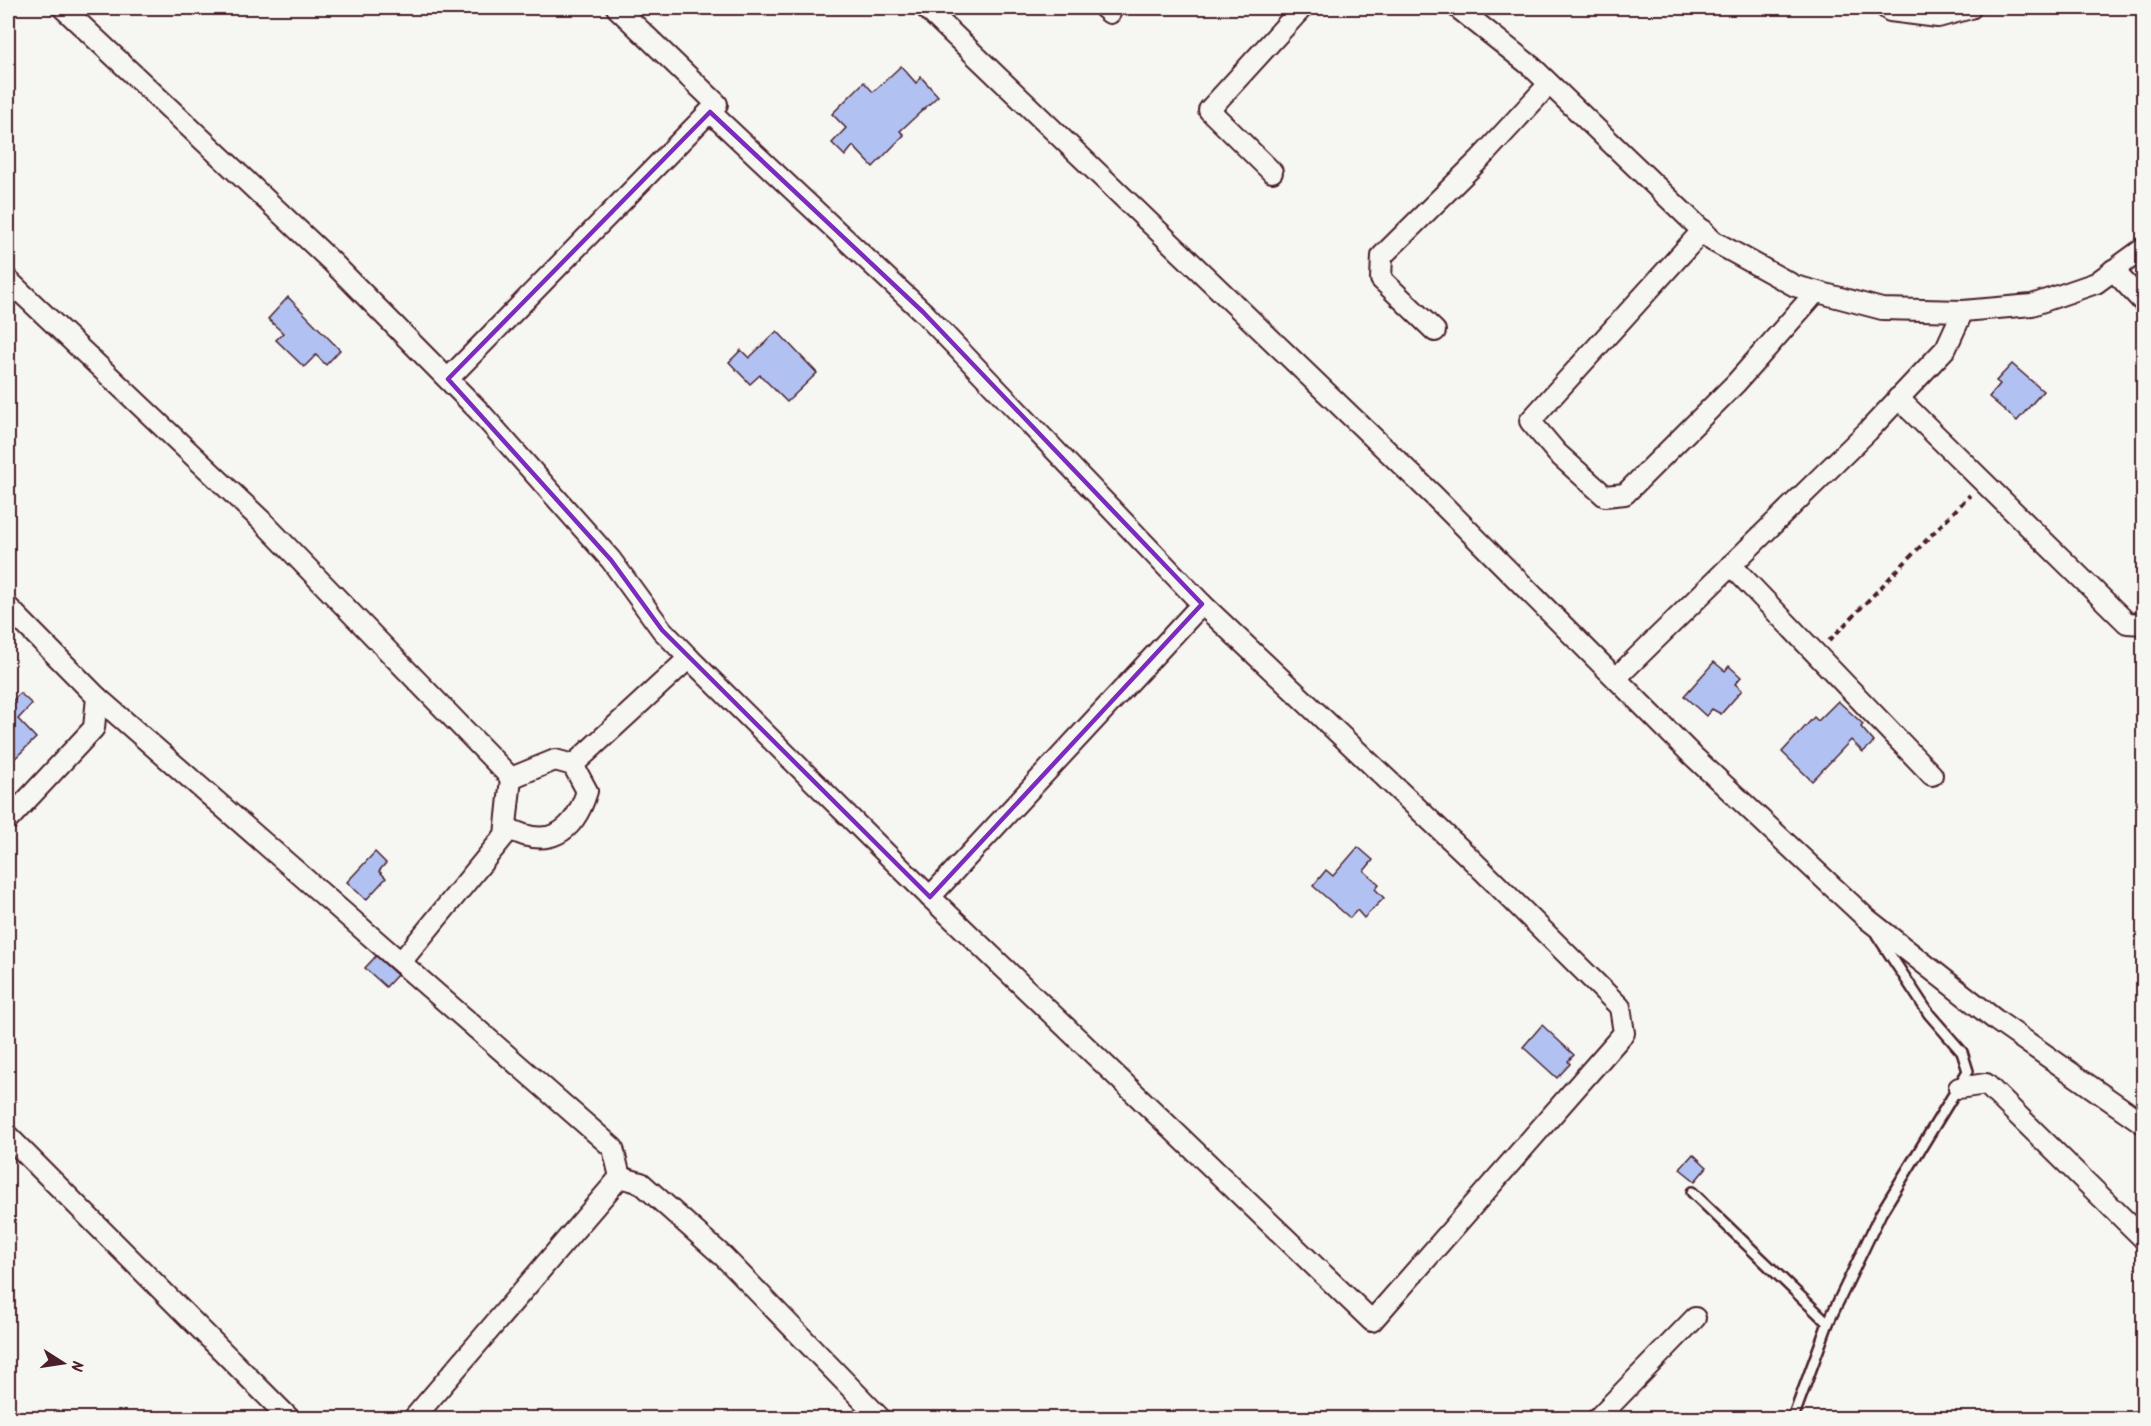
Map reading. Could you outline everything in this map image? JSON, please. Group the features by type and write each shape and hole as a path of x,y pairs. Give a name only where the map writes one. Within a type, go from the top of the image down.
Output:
{"street":[{"path":"63,8 331,261 479,411 611,561 662,630 689,658 930,897 1372,1322 1624,1033 1620,1007 1470,858 1202,604 923,312 710,112"},
{"path":"448,379 717,104 617,8"},
{"path":"926,8 1341,405 1693,756 1866,918 1997,1021 2144,1124"},
{"path":"1272,172 1209,110 1302,8"},
{"path":"1458,8 1549,84 1713,241 1795,286 1882,309 1963,312 2031,304 2096,283 2144,248"},
{"path":"1886,8 1890,12 1938,17 1971,8"},
{"path":"1435,331 1382,279 1382,256 1480,159 1549,84"},
{"path":"1702,230 1530,421 1557,453 1605,496 1625,494 1736,383 1816,291"},
{"path":"2113,270 2144,303"},
{"path":"8,280 262,521 511,778 505,835 400,962"},
{"path":"1616,678 1899,398 1946,348 1963,312"},
{"path":"1899,398 2127,623 2144,624"},
{"path":"1731,565 1932,775"},
{"path":"930,897 1202,604"},
{"path":"8,607 97,697 613,1148 620,1177"},
{"path":"573,765 689,658"},
{"path":"8,820 94,728 97,697"},
{"path":"506,827 523,836 544,839 567,828 580,812 586,791 573,765 555,760 511,778"},
{"path":"1959,1088 1986,1084 2144,1239"},
{"path":"8,1136 289,1419"},
{"path":"414,1419 620,1177"},
{"path":"620,1177 641,1183 724,1257 880,1419"},
{"path":"1598,1419 1695,1318"}],"lane":[{"path":"1792,1419 1828,1323 1881,1213 1968,1071 1962,1052 1929,1014 1866,918"},
{"path":"1692,1192 1828,1323"}],"path":[{"path":"1816,655 1983,482"}],"highlighted area":[{"path":"710,112 923,312 1202,604 930,897 662,630 611,560 448,379"}],"building":[{"path":"901,66 916,83 921,77 938,96 900,131 904,135 873,167 853,146 845,156 832,143 846,128 832,114 864,82 873,92"},
{"path":"288,297 340,350 326,365 316,355 304,367 276,340 283,333 268,319"},
{"path":"777,331 817,373 787,402 760,375 750,384 729,362 741,350 749,358"},
{"path":"2012,364 2043,391 2017,421 1989,397 2000,384 1996,381"},
{"path":"1714,662 1725,671 1729,666 1741,677 1735,684 1742,690 1721,714 1712,709 1706,716 1684,696"},
{"path":"20,693 32,704 18,719 36,738 8,765 8,706"},
{"path":"1838,701 1863,724 1861,727 1874,742 1863,752 1851,740 1812,781 1782,752 1814,717 1818,721"},
{"path":"1358,847 1373,860 1364,871 1379,884 1375,889 1384,898 1364,918 1357,910 1350,918 1313,886 1326,870 1333,876"},
{"path":"375,852 386,863 379,871 386,878 366,900 347,882"},
{"path":"376,956 397,975 386,987 365,968"},
{"path":"1542,1025 1574,1055 1568,1061 1570,1064 1557,1078 1523,1047"},
{"path":"1693,1154 1707,1167 1695,1181 1680,1169"}]}
